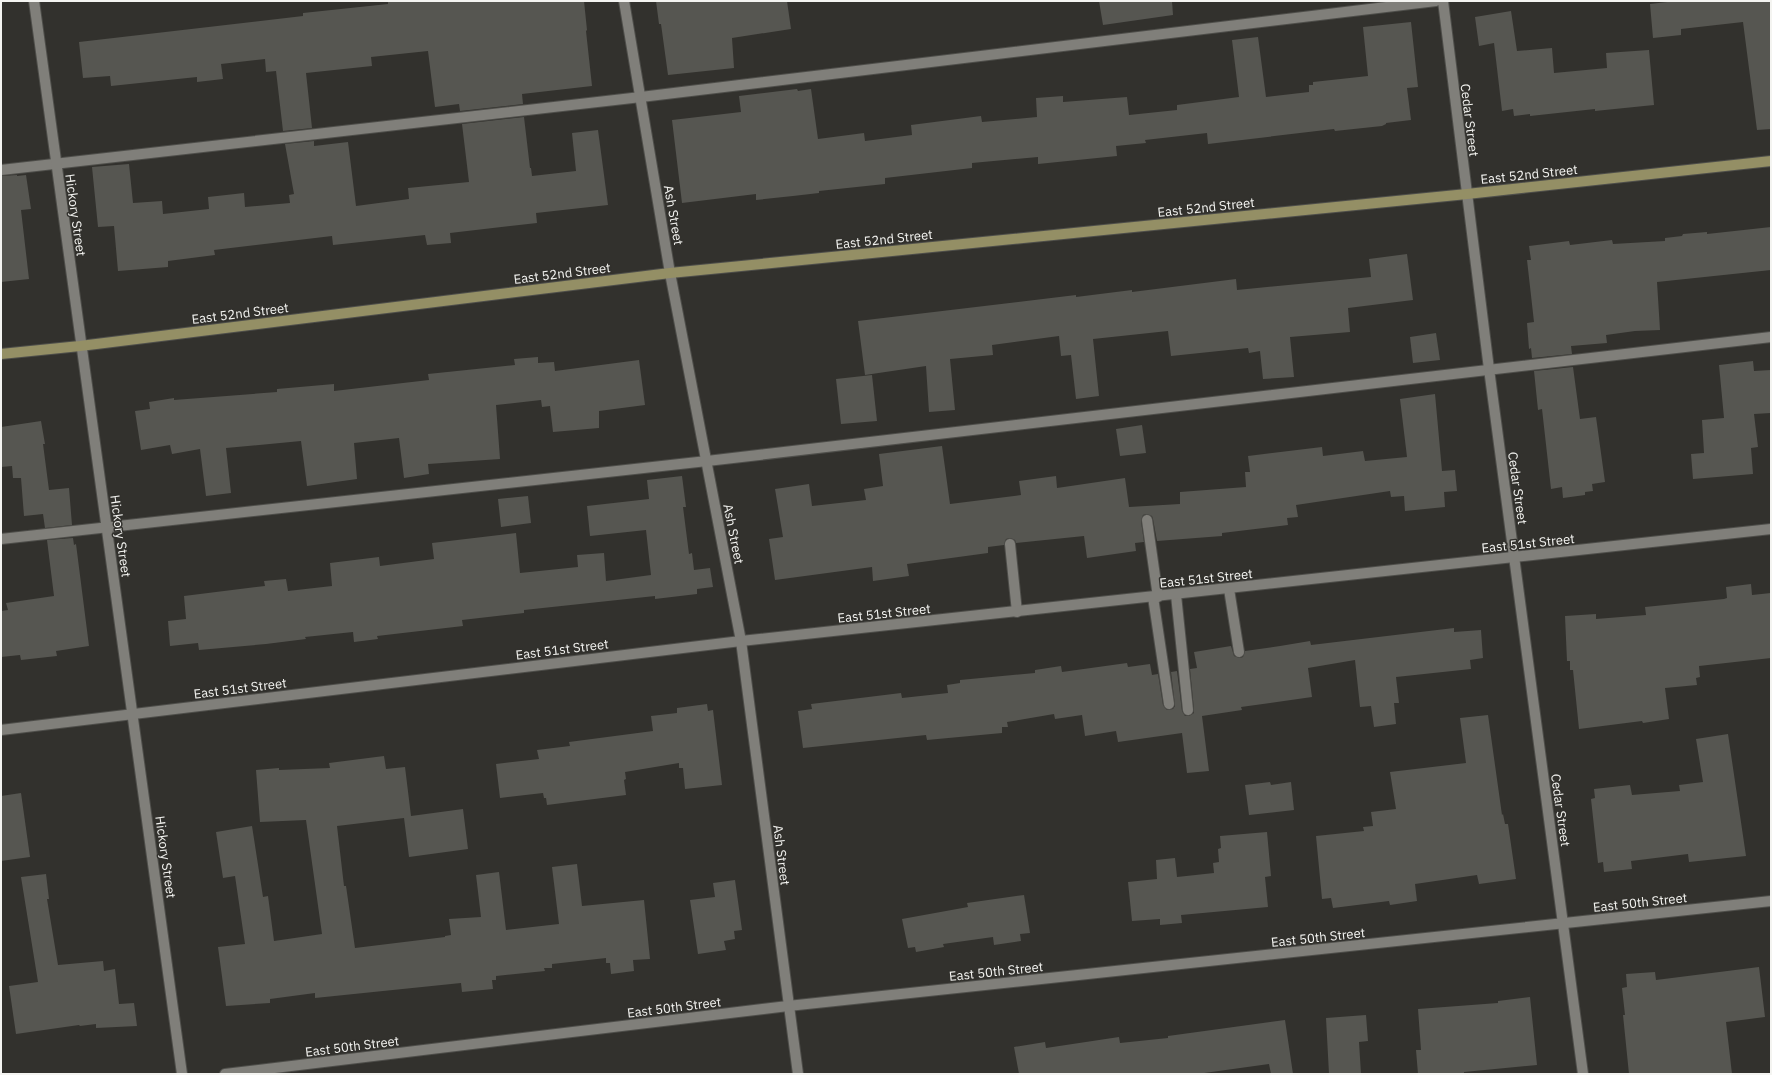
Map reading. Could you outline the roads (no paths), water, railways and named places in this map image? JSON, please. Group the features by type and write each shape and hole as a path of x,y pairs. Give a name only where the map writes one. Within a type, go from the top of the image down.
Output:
{"main road":[{"name":"East 52nd Street","path":"1,354 80,346 670,273 1467,194 1771,160"}],"street":[{"name":"Hickory Street","path":"34,1 80,346 134,713 182,1074"},
{"name":"Ash Street","path":"624,1 670,273 741,641 798,1074"},
{"path":"1,170 641,97 1436,1"},
{"name":"Cedar Street","path":"1443,1 1489,369 1583,1074"},
{"path":"1,539 106,526 707,460 1771,337"},
{"path":"1147,520 1169,704"},
{"name":"East 51st Street","path":"1,730 741,641 1176,595 1771,529"},
{"path":"1010,544 1017,612"},
{"path":"1229,589 1239,652"},
{"path":"1176,595 1188,710"},
{"name":"East 50th Street","path":"225,1074 788,1006 1771,901"}]}
